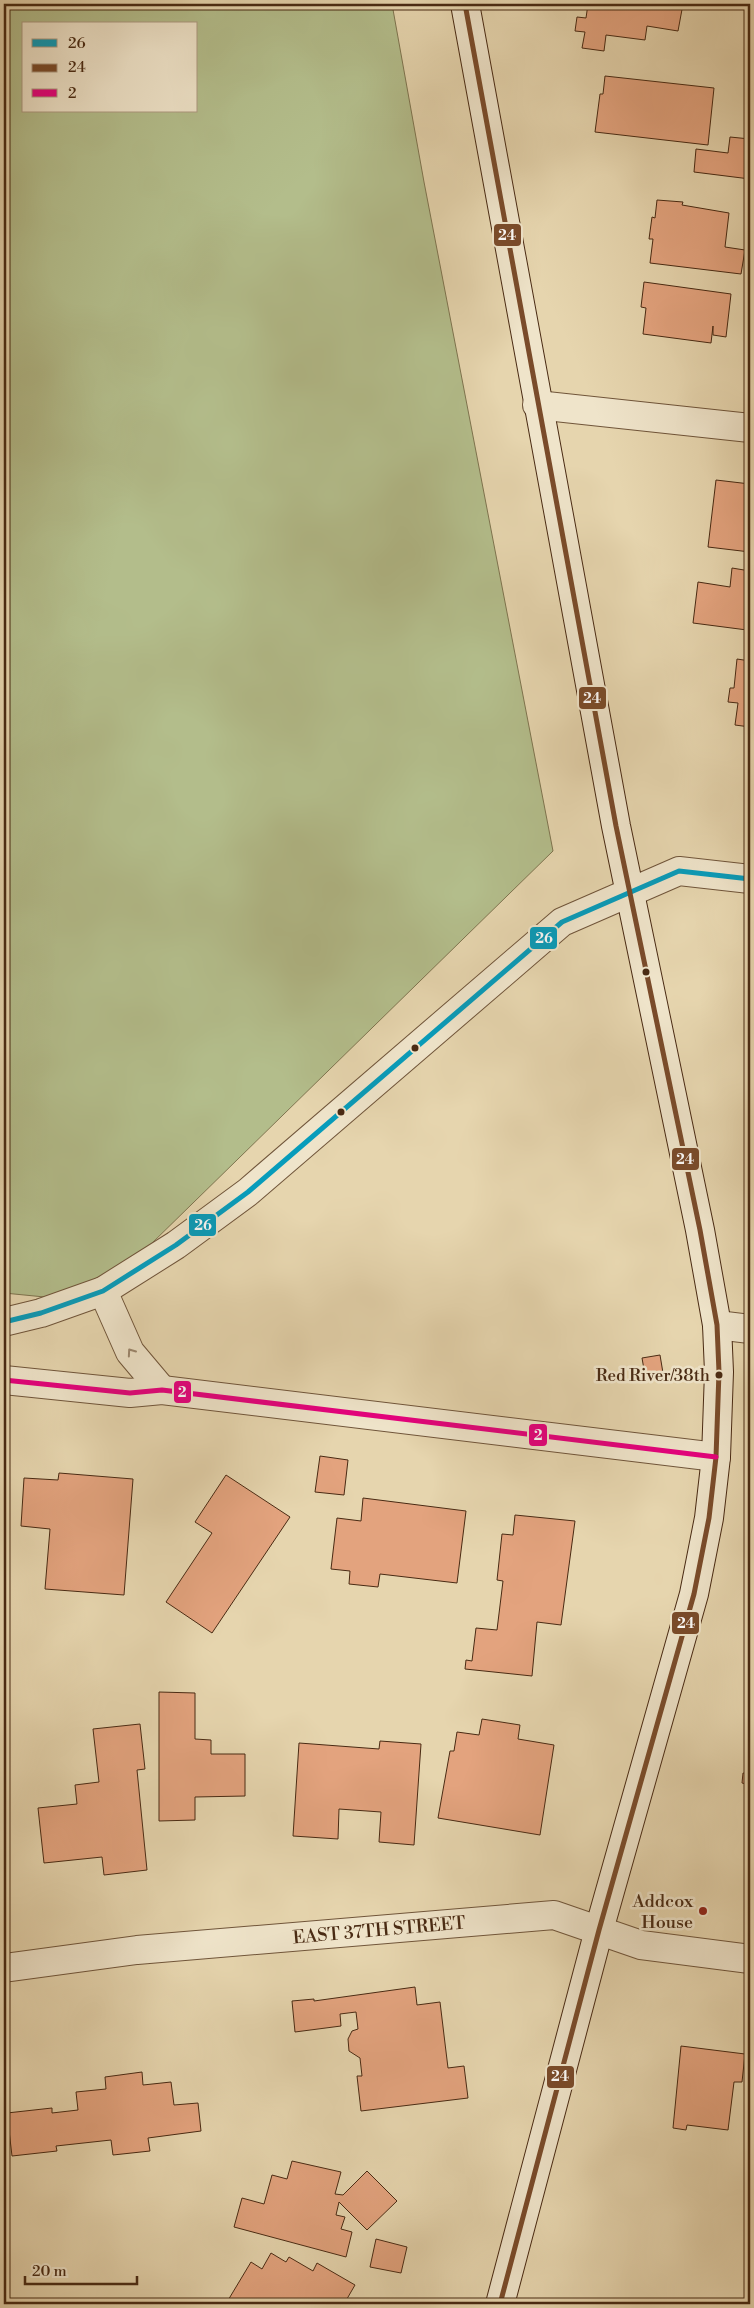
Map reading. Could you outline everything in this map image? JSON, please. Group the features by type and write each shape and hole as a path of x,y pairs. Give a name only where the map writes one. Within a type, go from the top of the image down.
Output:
{"street":[{"path":"464,4 629,892 700,1230 717,1325 719,1372 716,1457 709,1518 694,1594 599,1930 500,2304"},
{"path":"537,405 750,428"},
{"path":"4,1322 41,1313 102,1291 176,1245 248,1192 562,922 679,871 750,879"},
{"path":"102,1291 130,1352 162,1390"},
{"path":"717,1325 750,1329"},
{"path":"4,1380 130,1392 162,1390 716,1457"},
{"name":"EAST 37TH STREET","path":"4,1968 137,1950 554,1916 640,1945 750,1959"}],"green space":[{"path":"4,4 392,4 424,182 553,851 103,1291 75,1300 4,1293"}],"building":[{"path":"588,4 683,4 678,31 647,26 645,40 606,35 604,51 582,48 585,32 575,31 577,17 586,18"},
{"path":"605,76 714,88 708,145 595,132 600,94 603,94"},
{"path":"730,137 750,139 750,179 694,172 696,149 728,153"},
{"path":"657,200 683,202 682,205 729,213 725,247 745,250 741,274 650,263 653,239 649,239 652,217 655,218"},
{"path":"644,282 731,294 726,337 713,335 713,326 711,343 643,334 646,308 641,307"},
{"path":"716,480 750,484 750,552 708,547"},
{"path":"732,568 750,571 750,620 748,619 747,630 693,623 698,582 730,587"},
{"path":"737,659 750,661 750,727 735,725 738,703 728,702 730,688 734,688"},
{"path":"660,1355 663,1373 645,1375 642,1358"},
{"path":"320,1456 348,1460 344,1495 315,1492"},
{"path":"59,1473 133,1479 124,1595 45,1589 50,1529 21,1526 24,1478 58,1480"},
{"path":"226,1475 290,1517 212,1633 166,1602 212,1533 195,1522"},
{"path":"363,1498 466,1511 457,1583 380,1574 378,1587 349,1584 350,1571 331,1569 337,1518 361,1521"},
{"path":"515,1515 575,1521 561,1625 537,1622 532,1676 465,1669 466,1660 472,1661 476,1628 497,1630 503,1581 497,1580 502,1534 513,1535"},
{"path":"4,1540 8,1541 4,1566"},
{"path":"159,1692 195,1693 195,1739 211,1740 211,1754 245,1754 245,1796 195,1797 195,1820 159,1821"},
{"path":"482,1719 520,1725 518,1739 554,1745 540,1835 438,1818 450,1751 454,1751 457,1732 479,1735"},
{"path":"140,1724 145,1769 137,1770 147,1870 104,1875 102,1857 44,1863 38,1808 77,1804 75,1785 99,1782 93,1729"},
{"path":"380,1741 421,1744 414,1845 379,1842 381,1812 339,1809 338,1839 293,1836 299,1743 379,1749"},
{"path":"743,1773 750,1774 750,1785 742,1783"},
{"path":"750,1830 750,1859 747,1859"},
{"path":"415,1987 417,2005 440,2002 448,2068 464,2066 468,2098 361,2111 357,2076 362,2076 360,2058 349,2051 348,2039 352,2031 358,2029 356,2012 340,2014 341,2026 295,2032 292,2001 314,1999 314,2001"},
{"path":"681,2046 745,2054 742,2082 734,2082 728,2130 687,2125 686,2130 673,2128"},
{"path":"142,2072 143,2085 171,2082 174,2105 198,2103 201,2131 148,2138 150,2151 113,2155 111,2140 56,2146 57,2151 12,2156 7,2113 52,2108 52,2113 78,2110 76,2092 106,2089 105,2077"},
{"path":"292,2161 341,2172 335,2194 343,2195 367,2171 397,2201 367,2230 339,2202 336,2215 345,2217 341,2229 352,2232 346,2257 234,2227 242,2198 264,2204 272,2175 287,2179"},
{"path":"376,2239 407,2247 401,2273 370,2267"},
{"path":"271,2253 286,2262 289,2257 313,2271 317,2263 355,2285 344,2304 230,2304 227,2302 251,2262 262,2269"}],"transit line":[{"name":"24","path":"465,4 616,826 700,1230 717,1325 719,1372 716,1457 709,1518 694,1594 599,1930 500,2304"},
{"name":"26","path":"4,1322 41,1313 103,1291 176,1245 248,1192 562,922 679,871 750,879"},
{"name":"2","path":"4,1380 130,1393 162,1390 716,1457"}],"place":[{"name":"Red River/38th","path":"719,1375"},
{"name":"Addcox House","path":"703,1911"}]}
